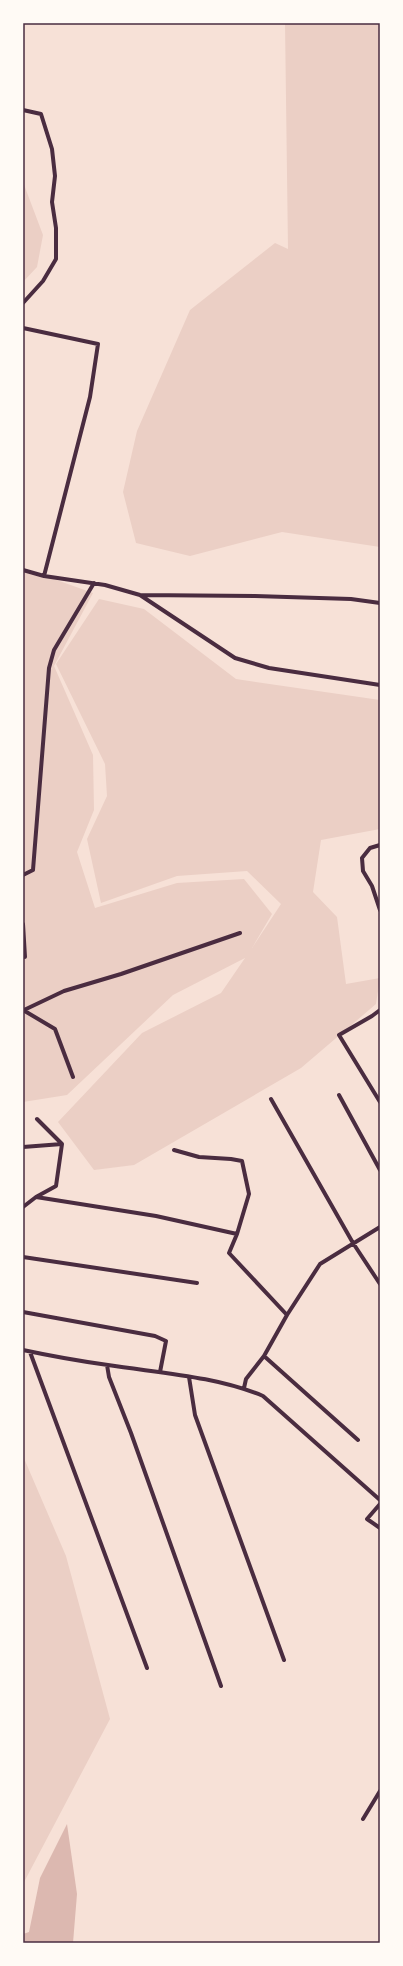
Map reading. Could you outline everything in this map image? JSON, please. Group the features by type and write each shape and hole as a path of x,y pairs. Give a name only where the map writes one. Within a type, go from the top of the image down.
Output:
{"street":[{"path":"23,110 41,114 52,149 54,176 52,202 56,228 56,259 43,282 23,303"},
{"path":"23,328 98,344 90,397 44,576"},
{"path":"23,570 44,576 94,582 140,595 351,599 380,603"},
{"path":"23,875 33,870 49,668 54,650 94,582"},
{"path":"140,595 235,658 269,668 380,685"},
{"path":"380,845 370,848 362,858 363,871 372,886 380,910"},
{"path":"23,924 25,957"},
{"path":"23,1010 64,991 121,974 240,932"},
{"path":"23,1010 55,1029 73,1077"},
{"path":"380,1010 339,1035 380,1102"},
{"path":"339,1095 380,1170"},
{"path":"272,1099 353,1243 380,1284"},
{"path":"37,1119 62,1144"},
{"path":"23,1146 62,1144"},
{"path":"23,1207 36,1197 56,1186 62,1144"},
{"path":"174,1150 199,1157 242,1161 249,1194 237,1234 229,1253 287,1315"},
{"path":"36,1197 156,1216 237,1234"},
{"path":"244,1388 246,1379 264,1356 287,1315 320,1264 380,1227"},
{"path":"23,1257 198,1283"},
{"path":"23,1312 155,1336 166,1341 160,1372"},
{"path":"23,1350 107,1365 160,1372 244,1388 263,1396 380,1500"},
{"path":"30,1352 147,1668"},
{"path":"264,1356 358,1440"},
{"path":"107,1365 109,1377 131,1433 221,1686"},
{"path":"189,1377 195,1415 284,1660"},
{"path":"380,1504 367,1519 380,1528"},
{"path":"363,1818 380,1791"}],"shaded area":[{"path":"285,23 380,23 380,547 282,532 190,556 136,543 123,492 137,431 190,310 275,243 288,249"},
{"path":"23,182 43,235 37,267 23,282"},
{"path":"23,568 93,593 54,666 93,755 94,810 77,852 95,908 177,883 244,879 272,914 252,948 281,904 247,871 177,876 101,903 87,839 107,796 105,764 56,664 99,599 144,609 236,679 380,700 380,829 321,840 313,892 337,917 346,984 380,978 376,1004 301,1068 134,1165 94,1170 58,1122 142,1033 221,993 245,958 173,995 67,1095 23,1102"},
{"path":"23,1456 66,1556 110,1719 23,1884"},
{"path":"67,1824 77,1894 73,1943 23,1943 23,1934 29,1932 40,1878"}]}
